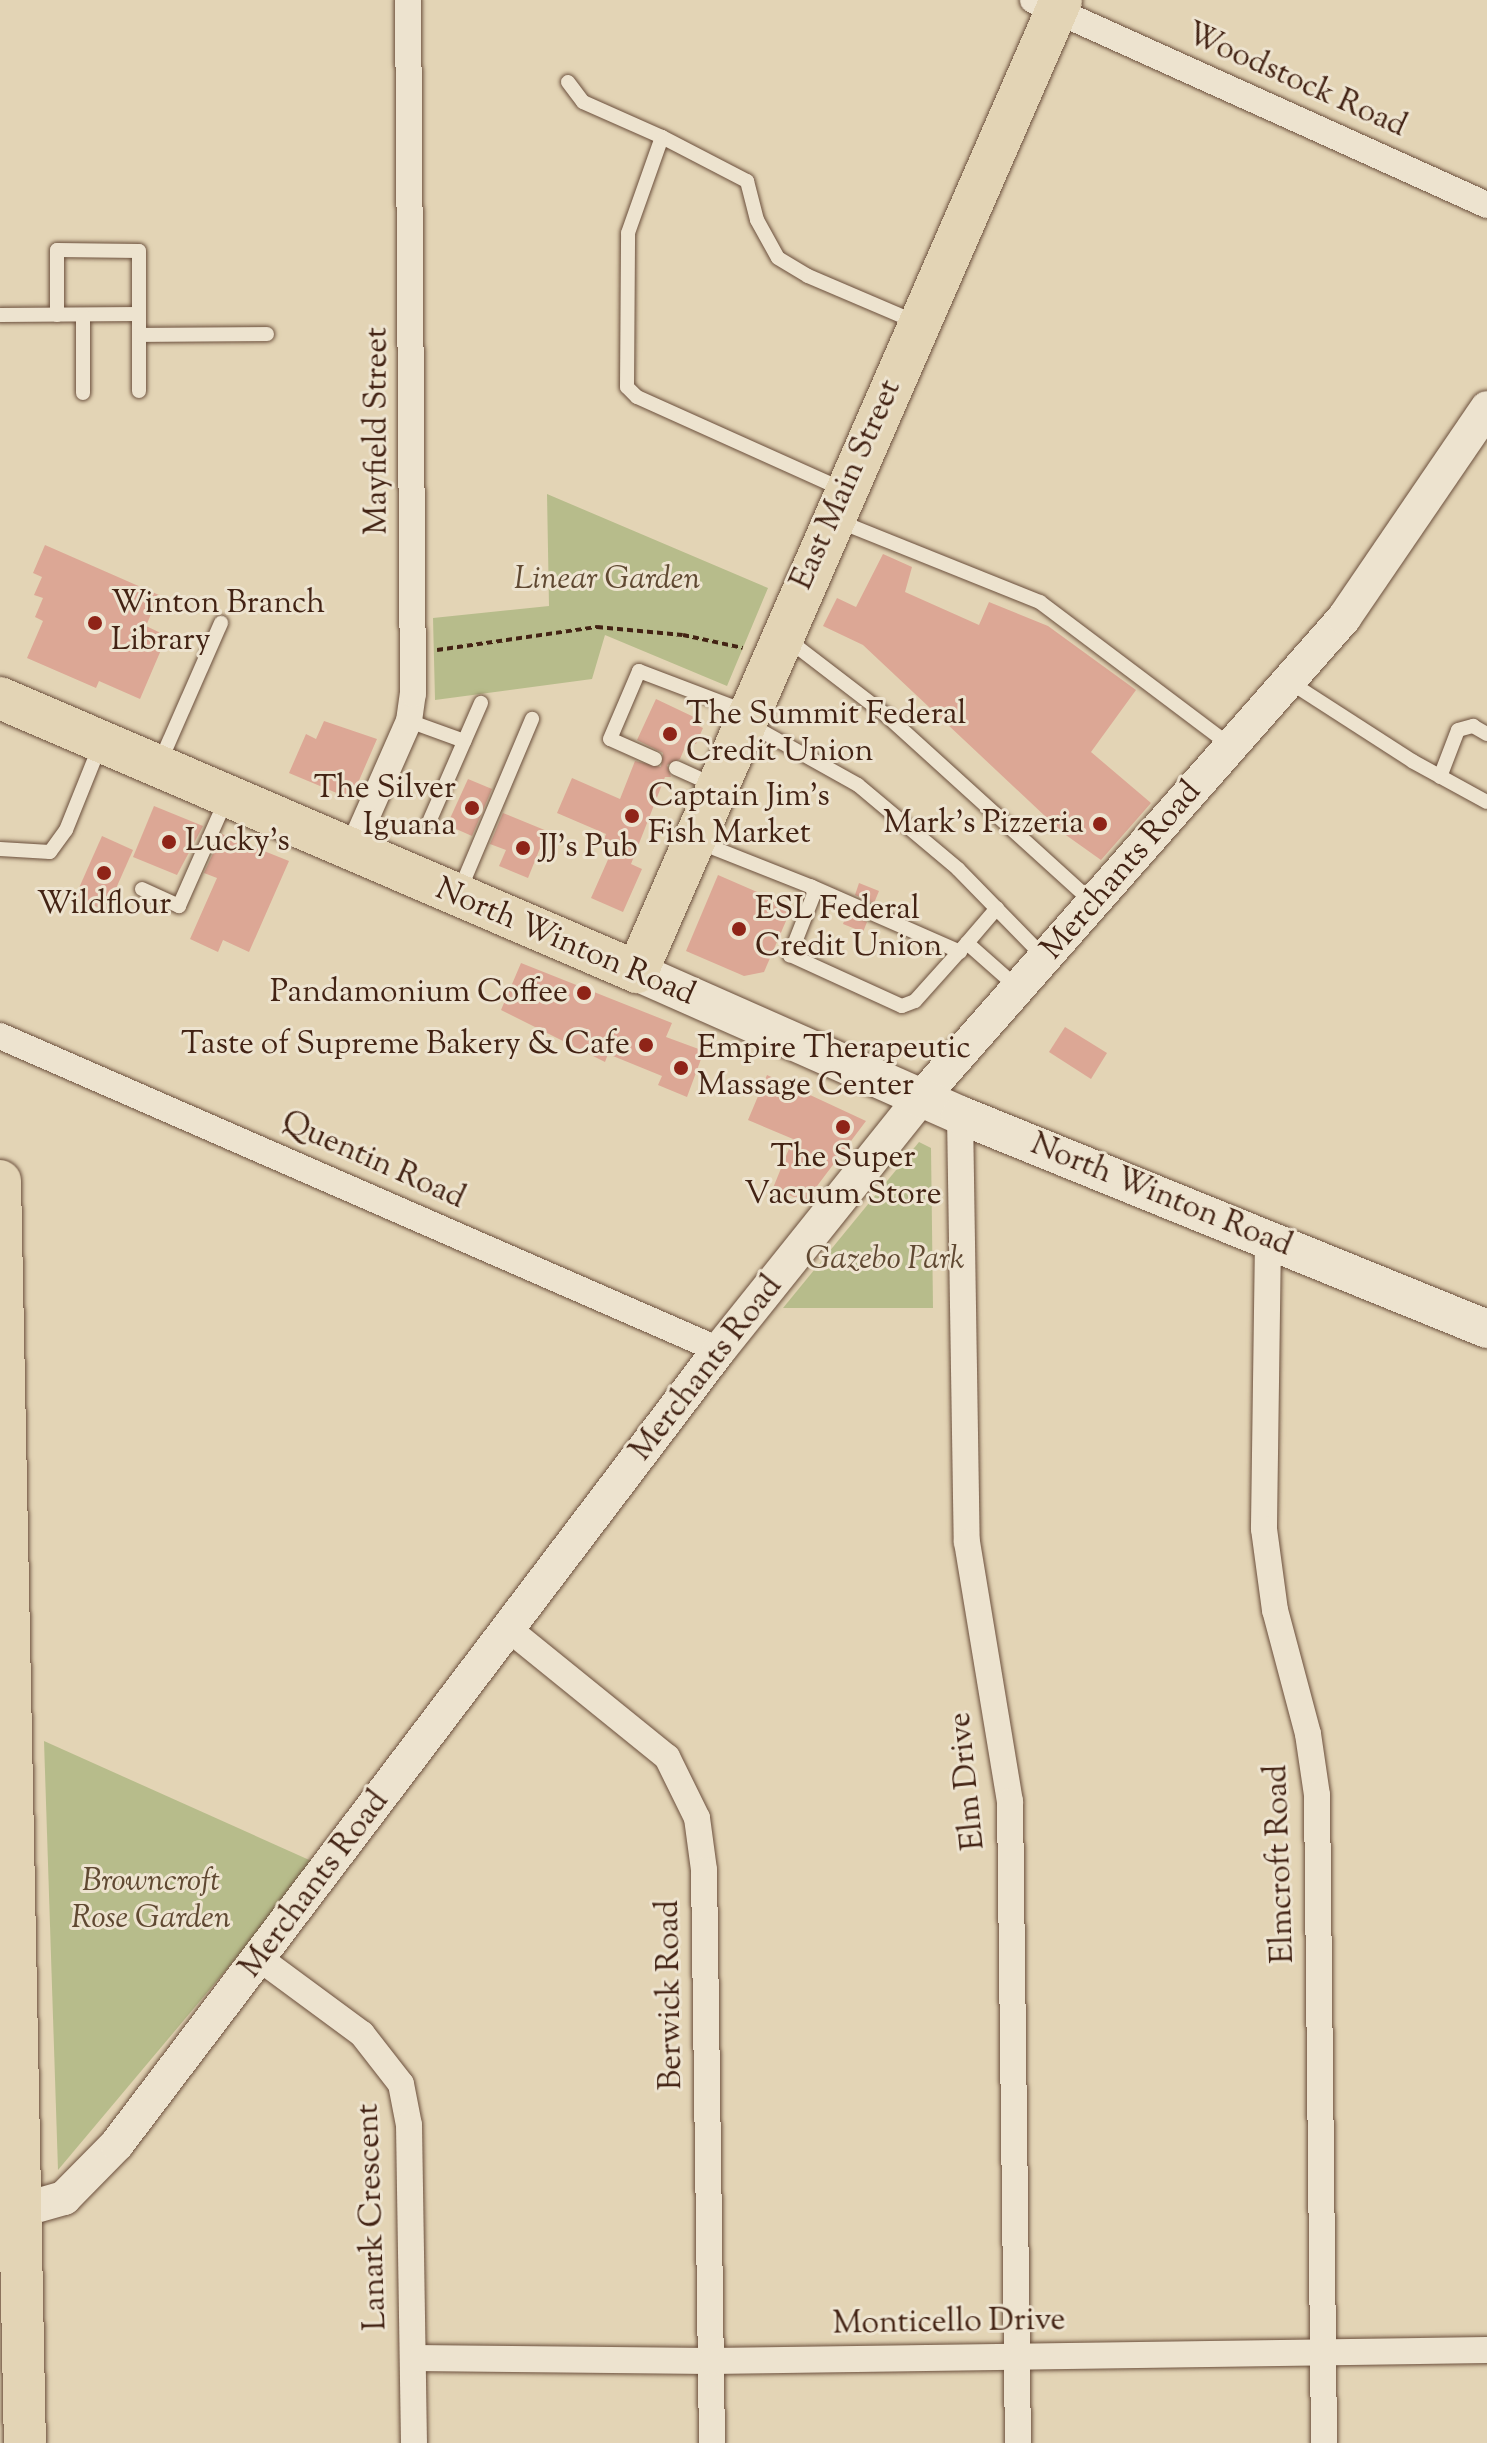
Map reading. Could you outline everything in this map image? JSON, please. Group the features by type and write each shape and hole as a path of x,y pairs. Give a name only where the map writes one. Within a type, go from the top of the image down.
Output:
{"main road":[{"name":"East Main Street","path":"637,972 746,716 762,641 838,504 919,323 1050,4"},
{"name":"North Winton Road","path":"0,698 637,972 960,1115 1487,1329"},
{"path":"0,1181 25,2443"}],"street":[{"name":"Mayfield Street","path":"352,850 409,721 414,652 408,0"},
{"name":"Woodstock Road","path":"1050,4 1487,205"},
{"name":"Merchants Road","path":"22,2210 54,2203 87,2179 510,1630 719,1350 921,1098 1344,618 1487,408"},
{"name":"Quentin Road","path":"0,1036 719,1350"},
{"name":"Elm Drive","path":"960,1115 967,1542 1010,1801 1018,2443"},
{"name":"Elmcroft Road","path":"1268,1239 1266,1552 1317,1795 1324,2443"},
{"name":"Berwick Road","path":"510,1630 648,1738 680,1775 697,1818 704,1870 712,2443"},
{"name":"Lanark Crescent","path":"259,1958 362,2034 401,2084 409,2125 414,2443"},
{"name":"Monticello Drive","path":"413,2358 711,2361 1487,2350"}],"lane":[{"path":"568,82 583,102 662,137 747,181 757,220 778,258 808,276 919,323"},
{"path":"662,137 628,233 627,387 637,397 838,504 1040,602 1231,746"},
{"path":"57,315 57,250 139,251 139,391"},
{"path":"0,315 139,314"},
{"path":"83,315 83,393"},
{"path":"139,335 267,334"},
{"path":"158,766 221,623"},
{"path":"762,641 886,715 1094,903"},
{"path":"655,759 610,739 639,671 746,716 858,785 997,908 1045,958"},
{"path":"1288,681 1440,777 1487,802"},
{"path":"429,822 481,703"},
{"path":"457,897 532,719"},
{"path":"409,721 464,741"},
{"path":"1440,777 1458,730 1473,726 1487,734"},
{"path":"0,849 50,852 66,830 101,743"},
{"path":"676,768 716,786"},
{"path":"142,889 179,906 227,796"},
{"path":"693,840 964,948 1018,988"},
{"path":"810,886 814,894 790,955 902,1006 915,1001 997,908"}],"path":[{"path":"427,652 597,627 762,641"}],"green space":[{"name":"Linear Garden","path":"547,494 768,588 727,686 605,635 592,679 435,700 433,618 549,606"},
{"name":"Gazebo Park","path":"919,1142 931,1148 933,1308 783,1308"},
{"name":"Browncroft Rose Garden","path":"44,1741 316,1863 58,2170"}],"building":[{"name":"Winton Branch Library","path":"45,545 159,595 146,626 167,636 140,699 99,681 96,688 27,658 43,621 35,617 43,598 34,595 42,577 33,573"},
{"path":"883,554 912,567 905,592 979,625 989,602 1048,626 1136,690 1091,752 1151,803 1101,860 1063,833 863,645 823,626 837,598 856,607"},
{"path":"656,699 696,718 694,724 703,728 696,744 688,740 680,759 667,765 671,777 665,777 631,864 642,869 623,912 591,898 614,846 603,842 606,834 557,813 572,778 620,799 635,761 661,767 663,753 637,740"},
{"path":"324,721 377,739 351,799 289,773 306,734 316,739"},
{"name":"The Silver Iguana","path":"468,779 492,789 472,836 447,825"},
{"name":"Lucky's","path":"154,806 203,826 177,875 133,857"},
{"name":"JJ's Pub","path":"503,813 547,831 528,878 499,866 506,850 490,844"},
{"path":"222,834 289,861 249,952 223,940 218,952 190,939 217,878 204,873"},
{"name":"Wildflour","path":"102,836 133,850 106,911 75,897"},
{"name":"ESL Federal Credit Union","path":"718,875 792,907 764,972 744,976 686,951"},
{"path":"859,883 879,891 874,903 855,895"},
{"path":"847,913 867,922 863,932 843,924"},
{"path":"521,963 672,1023 666,1037 704,1051 687,1097 658,1085 662,1076 608,1054 605,1062 501,1010"},
{"path":"1065,1027 1107,1053 1091,1079 1049,1052"},
{"path":"767,1075 866,1121 805,1202 773,1188 793,1139 748,1120"}],"place":[{"name":"Winton Branch Library","path":"95,623"},
{"name":"The Summit Federal Credit Union","path":"670,734"},
{"name":"The Silver Iguana","path":"472,808"},
{"name":"Captain Jim's Fish Market","path":"632,816"},
{"name":"Mark's Pizzeria","path":"1100,824"},
{"name":"Lucky's","path":"169,842"},
{"name":"JJ's Pub","path":"523,848"},
{"name":"Wildflour","path":"104,873"},
{"name":"ESL Federal Credit Union","path":"739,929"},
{"name":"Pandamonium Coffee","path":"584,993"},
{"name":"Taste of Supreme Bakery & Cafe","path":"646,1045"},
{"name":"Empire Therapeutic Massage Center","path":"681,1068"},
{"name":"The Super Vacuum Store","path":"843,1127"}]}
